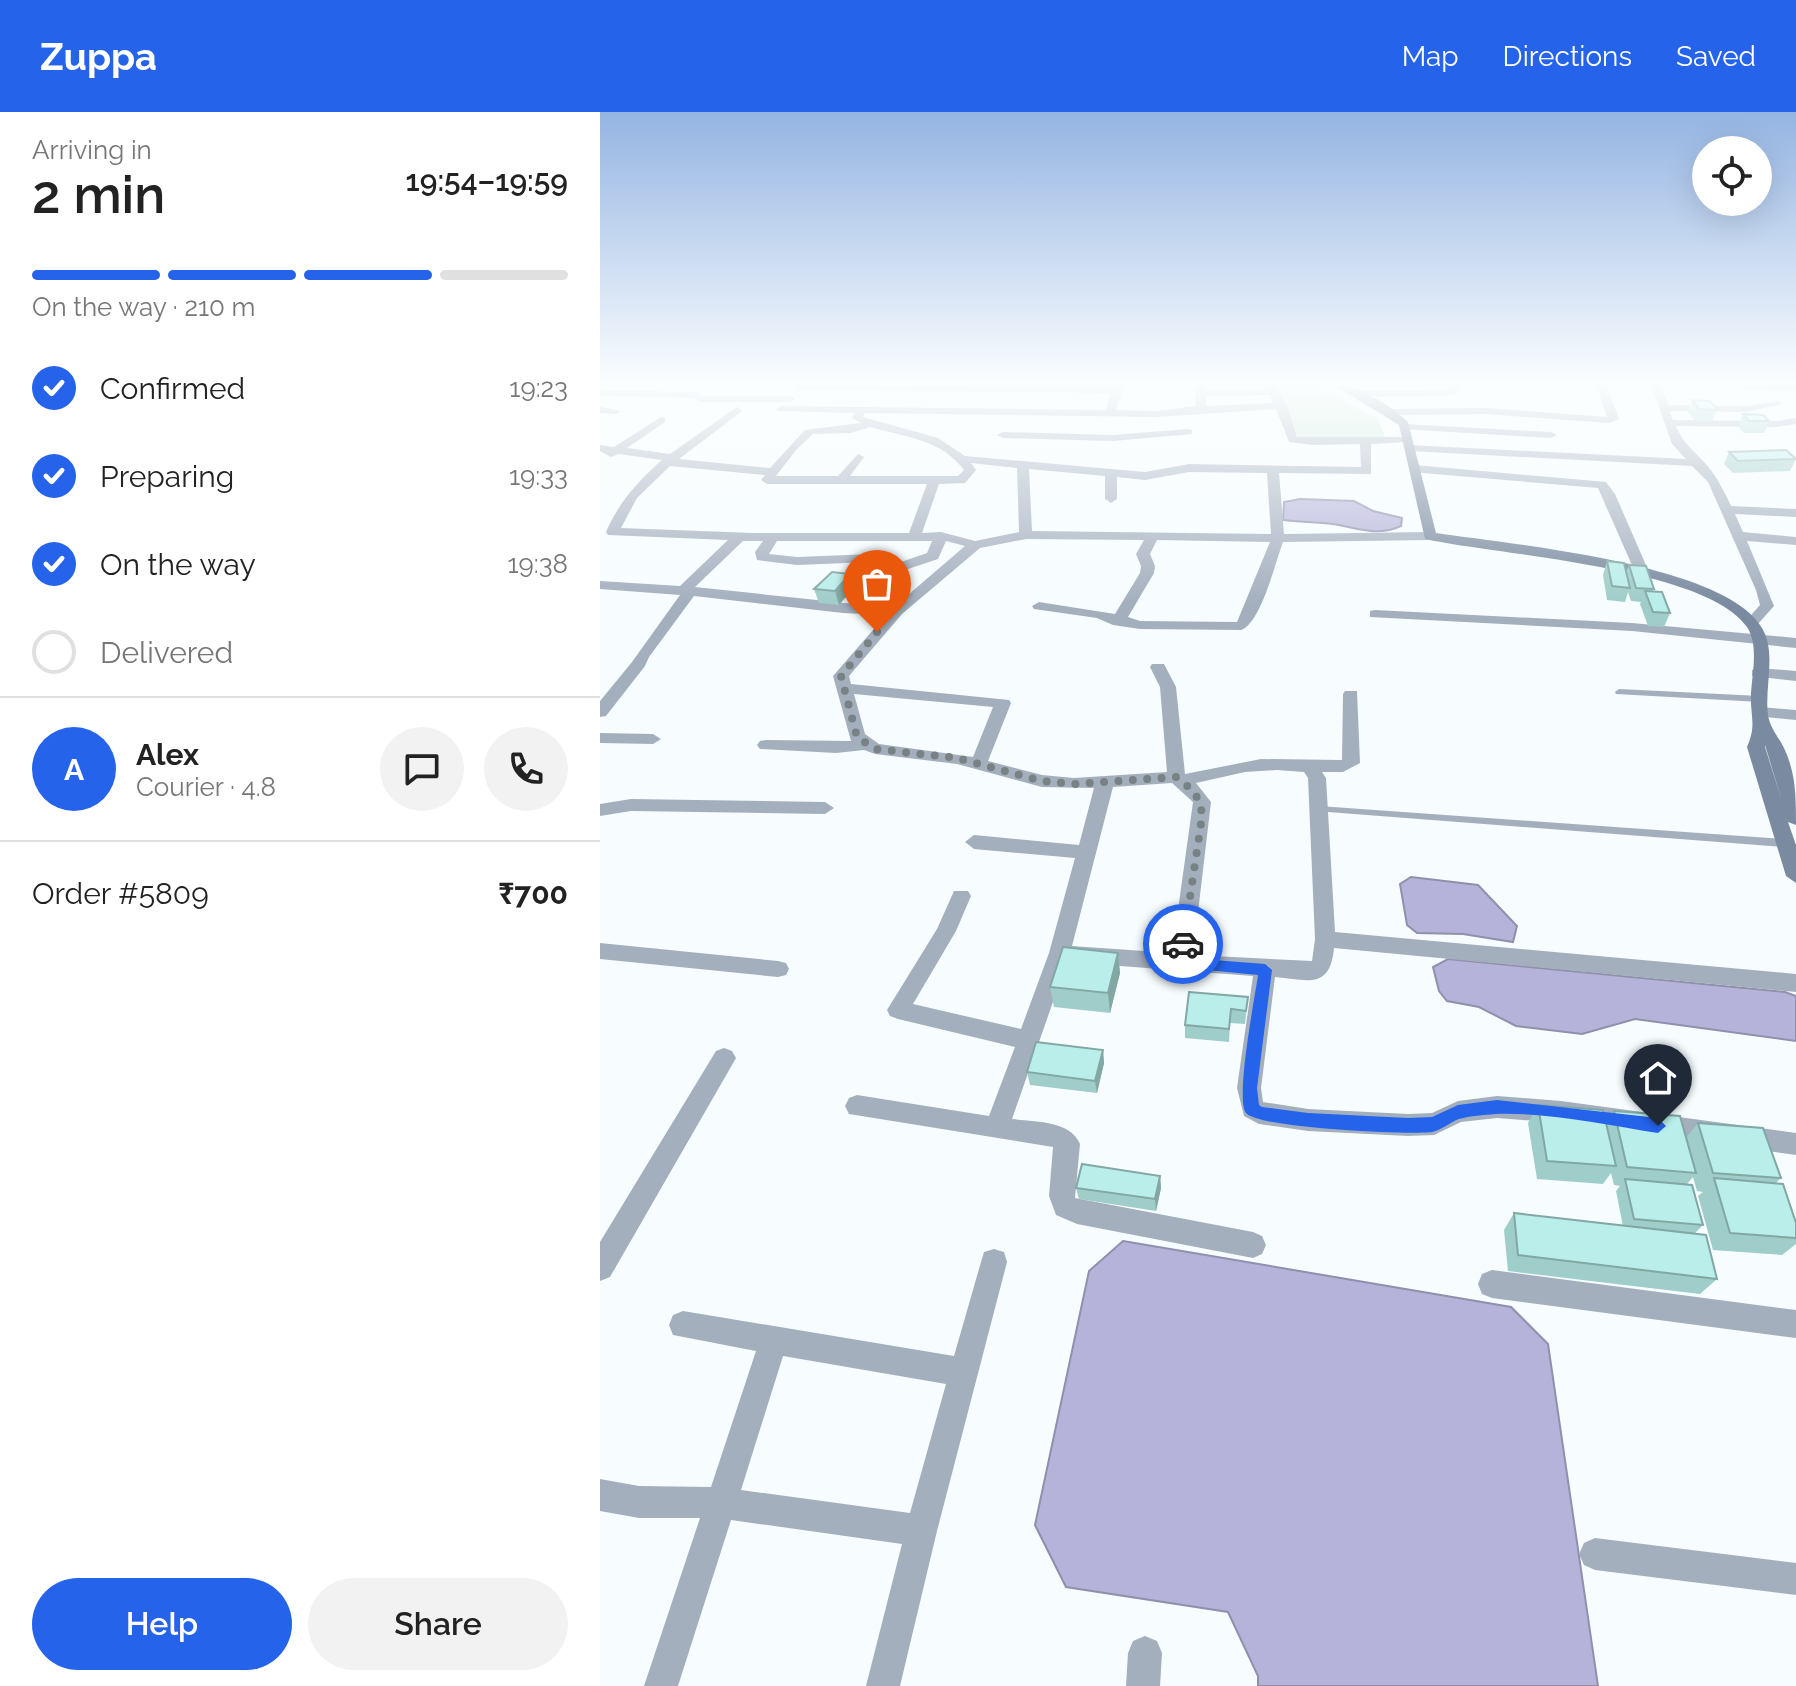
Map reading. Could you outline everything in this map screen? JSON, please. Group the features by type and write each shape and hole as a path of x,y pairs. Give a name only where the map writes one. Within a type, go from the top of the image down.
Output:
{"main road":[{"path":"1412,457 1430,536 1642,572 1692,586 1726,600 1752,622 1760,639 1758,673 1761,713 1756,747 1796,876"},
{"path":"1761,713 1796,819"}],"street":[{"path":"658,457 773,472"},
{"path":"675,457 639,487 618,516 613,532 772,538 941,536 960,538 975,545"},
{"path":"785,457 767,480 934,481 966,478 970,470 964,459"},
{"path":"842,479 858,457"},
{"path":"997,463 998,457"},
{"path":"964,459 1111,474 1159,475 1189,468 1273,472 1367,471 1366,457"},
{"path":"1634,457 1699,463"},
{"path":"1693,457 1713,481 1766,599 1764,612 1752,622"},
{"path":"1023,466 1026,535"},
{"path":"1415,469 1602,485 1609,494 1642,572"},
{"path":"1039,606 1098,614 1118,622 1165,626 1241,626 1252,610 1278,538 1273,472"},
{"path":"1111,474 1111,499"},
{"path":"914,536 934,481"},
{"path":"1727,510 1796,513"},
{"path":"1351,694 1351,763 1343,766 1276,764 1237,766 1179,779 1042,781 957,758 875,749 865,744 857,737 841,676 897,611 975,545 998,538 1026,535 1430,536"},
{"path":"867,611 903,566 933,556 941,536"},
{"path":"1739,536 1796,541"},
{"path":"600,712 640,663 641,657 687,591 739,537"},
{"path":"1118,622 1147,573 1143,554 1152,537"},
{"path":"772,538 762,557 797,561 873,558 877,559 874,574 895,577"},
{"path":"600,585 687,591 867,611 897,611"},
{"path":"1375,614 1617,626 1796,643"},
{"path":"1158,667 1168,687 1179,779 1195,791 1202,802 1181,963"},
{"path":"1758,673 1796,676"},
{"path":"842,688 1003,703 978,765"},
{"path":"1761,713 1796,715"},
{"path":"600,738 653,739"},
{"path":"766,745 836,748 865,744"},
{"path":"1060,953 1315,972 1322,964 1325,939 1317,778 1310,767"},
{"path":"997,1128 1060,953 1105,782"},
{"path":"600,810 631,805 825,808"},
{"path":"974,842 1087,852"},
{"path":"961,896 946,931 898,1010 1030,1041"},
{"path":"1325,939 1796,983"},
{"path":"600,951 778,969"},
{"path":"1265,970 1249,1088 1252,1108 1259,1113 1308,1120 1408,1125 1434,1124 1458,1112 1497,1107 1561,1112 1796,1144"},
{"path":"600,1267 724,1058"},
{"path":"857,1106 1058,1137 1068,1144 1062,1196 1065,1206 1077,1211 1253,1245"},
{"path":"883,1686 921,1531 994,1262"},
{"path":"1492,1284 1796,1324"},
{"path":"683,1325 964,1372"},
{"path":"661,1686 774,1341"},
{"path":"600,1495 639,1502 721,1503 921,1531"},
{"path":"1595,1554 1796,1579"}],"lane":[{"path":"1619,692 1761,713"},
{"path":"1319,809 1784,843"}],"water":[{"path":"1300,499 1354,501 1373,511 1402,518 1401,526 1376,531 1283,520 1284,502"},
{"path":"1411,877 1478,885 1517,926 1513,942 1463,934 1417,933 1407,925 1400,884"},
{"path":"1448,959 1785,992 1796,996 1796,1041 1635,1019 1582,1034 1516,1026 1479,1007 1447,1001 1439,991 1433,967"},
{"path":"1123,1241 1511,1307 1548,1344 1598,1686 1258,1686 1258,1676 1228,1612 1066,1587 1035,1525 1089,1271"}],"building":[{"path":"1734,457 1796,459 1738,461"},
{"path":"1607,561 1624,563 1630,588 1612,586"},
{"path":"1629,565 1646,566 1654,589 1636,588"},
{"path":"832,572 850,574 835,591 814,589"},
{"path":"1645,591 1662,592 1670,613 1653,612"},
{"path":"1063,947 1118,953 1108,993 1050,987"},
{"path":"1189,992 1248,997 1246,1011 1231,1009 1229,1029 1185,1025"},
{"path":"1036,1042 1103,1050 1095,1081 1027,1072"},
{"path":"1538,1105 1603,1110 1616,1166 1547,1161"},
{"path":"1614,1111 1680,1116 1696,1173 1627,1167"},
{"path":"1698,1123 1763,1128 1781,1178 1713,1173"},
{"path":"1082,1164 1160,1176 1155,1199 1076,1188"},
{"path":"1714,1178 1783,1184 1796,1223 1796,1238 1730,1233"},
{"path":"1625,1179 1692,1185 1703,1225 1634,1219"},
{"path":"1514,1213 1706,1235 1717,1279 1518,1255"}],"way so far":[{"path":"877,632 844,670 840,682 857,737 865,744 875,749 957,758 1021,778 1042,781 1074,784 1176,777 1195,791 1202,802 1202,817 1183,944"}],"route":[{"path":"1183,944 1181,963 1265,970 1249,1088 1252,1108 1259,1113 1308,1120 1408,1125 1434,1124 1458,1112 1497,1107 1561,1112 1658,1126"}]}
